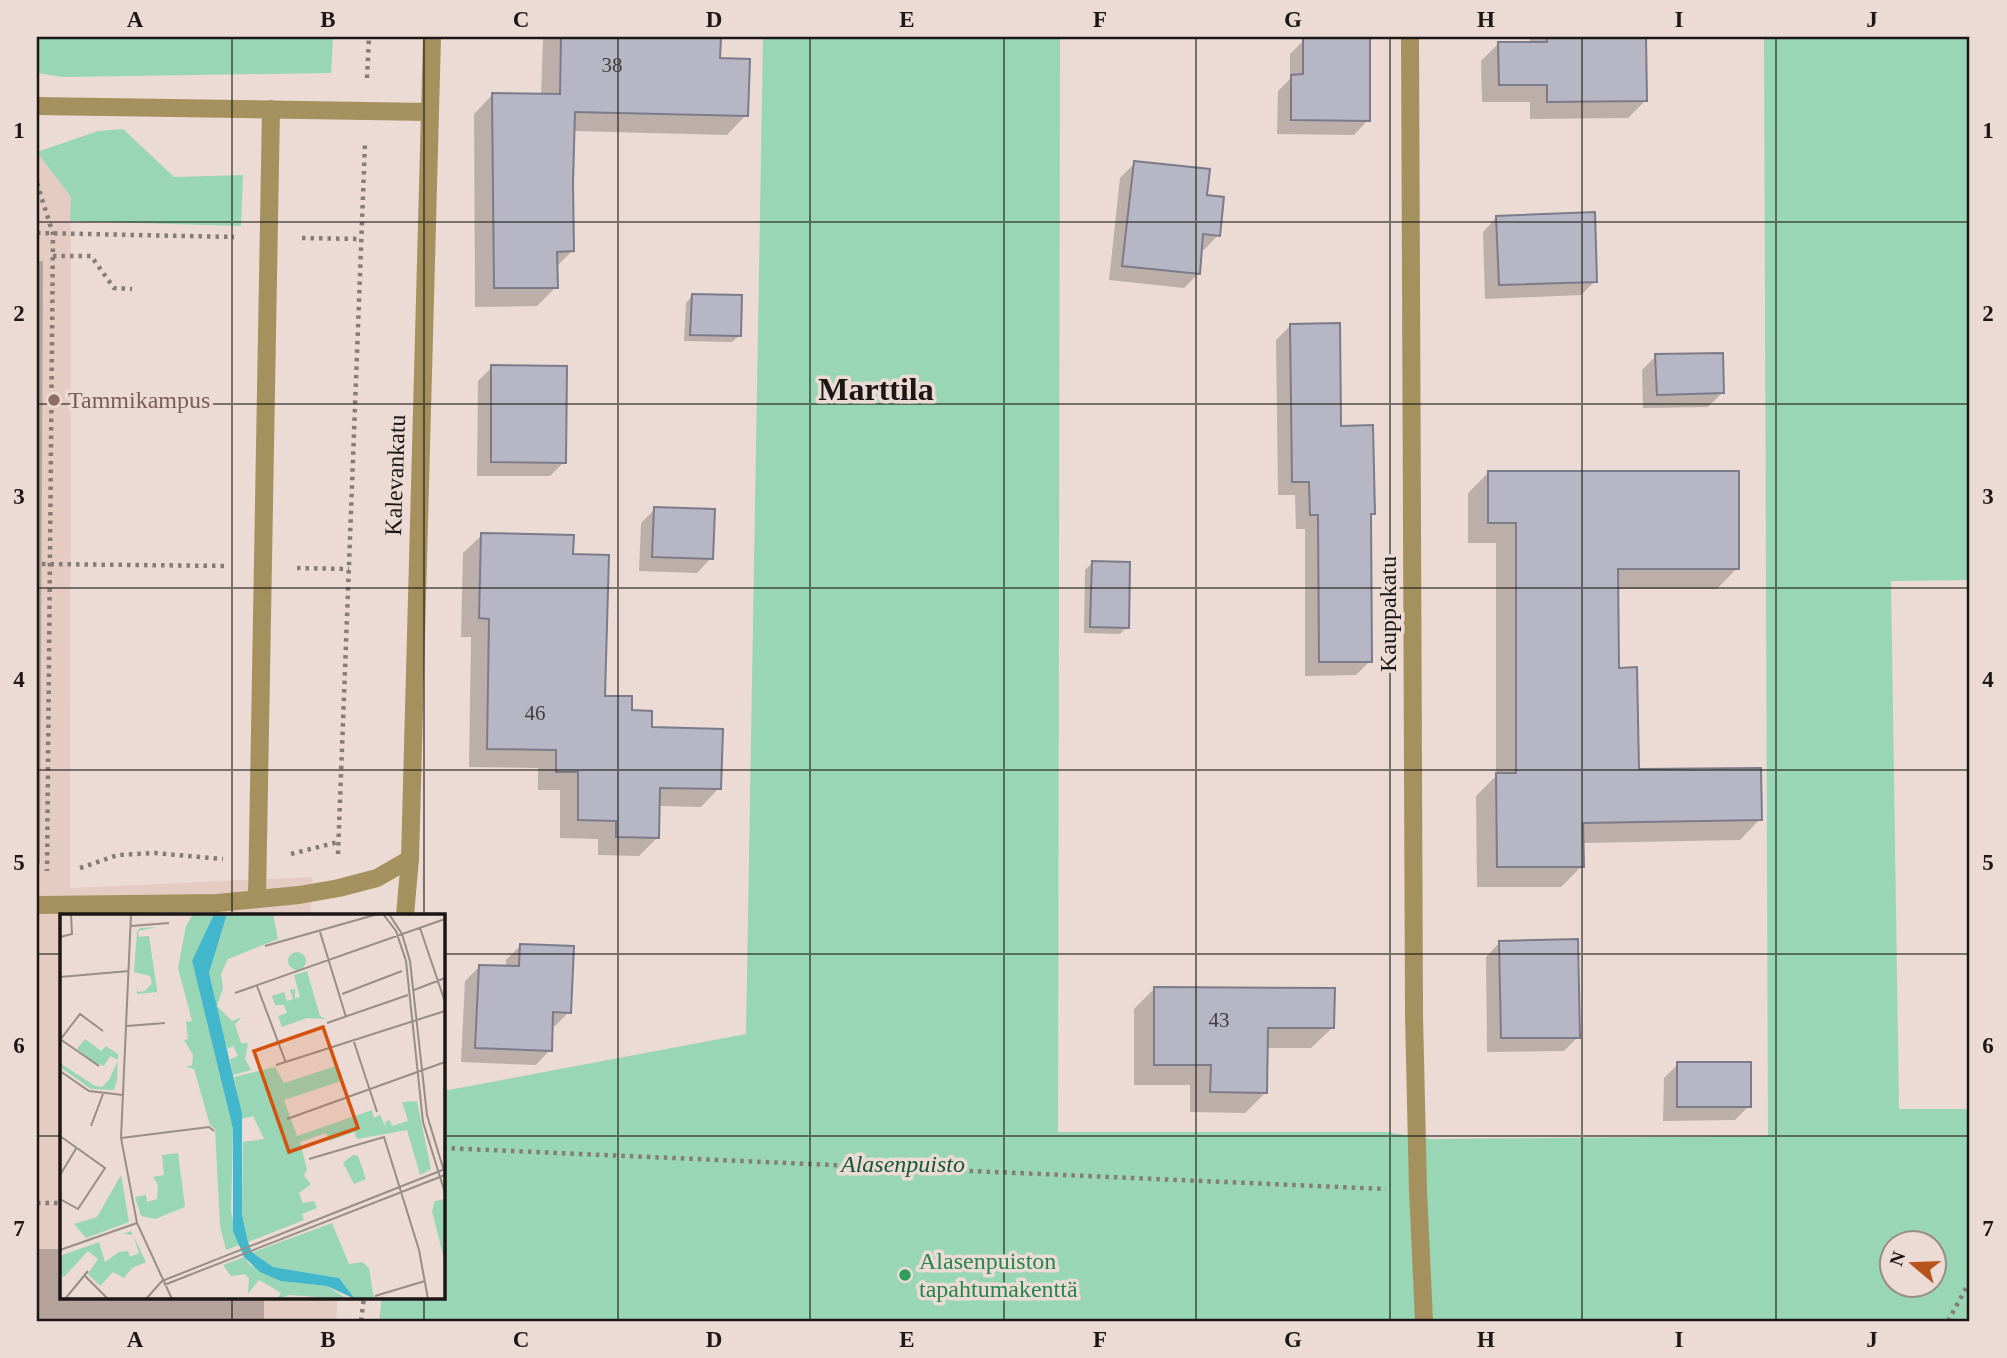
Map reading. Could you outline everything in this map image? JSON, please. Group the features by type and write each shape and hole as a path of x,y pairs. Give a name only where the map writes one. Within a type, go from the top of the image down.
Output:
{"street":[{"name":"Kalevankatu","path":"405,914 410,859 432,37"},
{"name":"Kauppakatu","path":"1409,37 1414,1028 1424,1321"},
{"path":"37,106 430,112"},
{"path":"257,899 271,110"},
{"path":"37,905 94,910 217,909 257,899 339,888 377,877 410,859"}],"path":[{"path":"339,888 338,842 369,37"},
{"path":"37,183 53,233 47,879"},
{"path":"37,233 361,239"},
{"path":"53,256 91,256 114,288 132,289"},
{"path":"43,564 349,569"},
{"path":"71,871 118,855 155,853 224,859 288,854 338,842"},
{"path":"444,1148 1418,1190"},
{"path":"37,1203 60,1203"},
{"path":"1948,1321 1970,1281"},
{"path":"361,1321 364,1298"}],"shaded area":[{"path":"37,152 71,197 70,888 313,877 310,914 60,914 60,1298 338,1298 336,1321 37,1321"}],"green space":[{"path":"37,37 333,37 331,73 63,77 37,73"},
{"name":"Alasenpuisto","path":"763,37 1060,37 1058,1132 1387,1132 1431,1139 1768,1136 1764,37 1970,37 1970,580 1891,581 1899,1109 1970,1109 1970,1321 379,1321 382,1298 444,1298 444,1091 746,1034"},
{"path":"123,129 174,177 243,175 241,226 70,221 71,197 37,152 98,131"}],"building":[{"path":"561,37 721,37 720,58 750,59 748,116 575,112 574,251 557,252 558,288 494,288 492,93 560,94"},
{"path":"1547,37 1646,37 1647,101 1547,102 1547,85 1499,85 1498,42 1547,42"},
{"path":"1303,38 1370,38 1370,121 1291,120 1291,75 1303,74"},
{"path":"1134,161 1210,169 1207,195 1224,197 1220,236 1203,234 1200,274 1122,266"},
{"path":"1595,212 1597,282 1499,285 1496,216"},
{"path":"692,294 742,295 741,336 690,335"},
{"path":"1340,323 1341,426 1373,425 1375,514 1371,514 1372,662 1319,662 1318,515 1310,515 1309,482 1292,482 1290,324"},
{"path":"1723,353 1724,393 1657,395 1655,354"},
{"path":"491,365 567,366 566,463 491,462"},
{"path":"1488,471 1739,471 1739,569 1618,569 1619,668 1637,667 1639,769 1761,768 1762,820 1583,823 1584,867 1497,867 1496,773 1516,773 1516,523 1488,523"},
{"path":"654,507 715,509 713,559 652,557"},
{"path":"481,533 574,535 573,554 609,555 605,696 632,696 632,710 652,711 652,727 723,729 721,789 660,788 659,838 616,837 616,821 578,820 578,772 556,772 556,750 487,749 489,619 479,618"},
{"path":"1092,561 1130,562 1129,628 1090,627"},
{"path":"1578,939 1580,1038 1501,1038 1499,941"},
{"path":"520,944 574,946 571,1013 553,1012 552,1051 475,1048 479,965 519,966"},
{"path":"1154,987 1335,988 1334,1028 1268,1028 1267,1093 1210,1092 1211,1065 1154,1065"},
{"path":"1677,1062 1751,1062 1751,1107 1677,1107"}],"place":[{"name":"Tammikampus","path":"54,400"},
{"name":"Alasenpuiston tapahtumakenttä","path":"905,1275"}],"district":[{"name":"Marttila","path":"876,389"}]}
